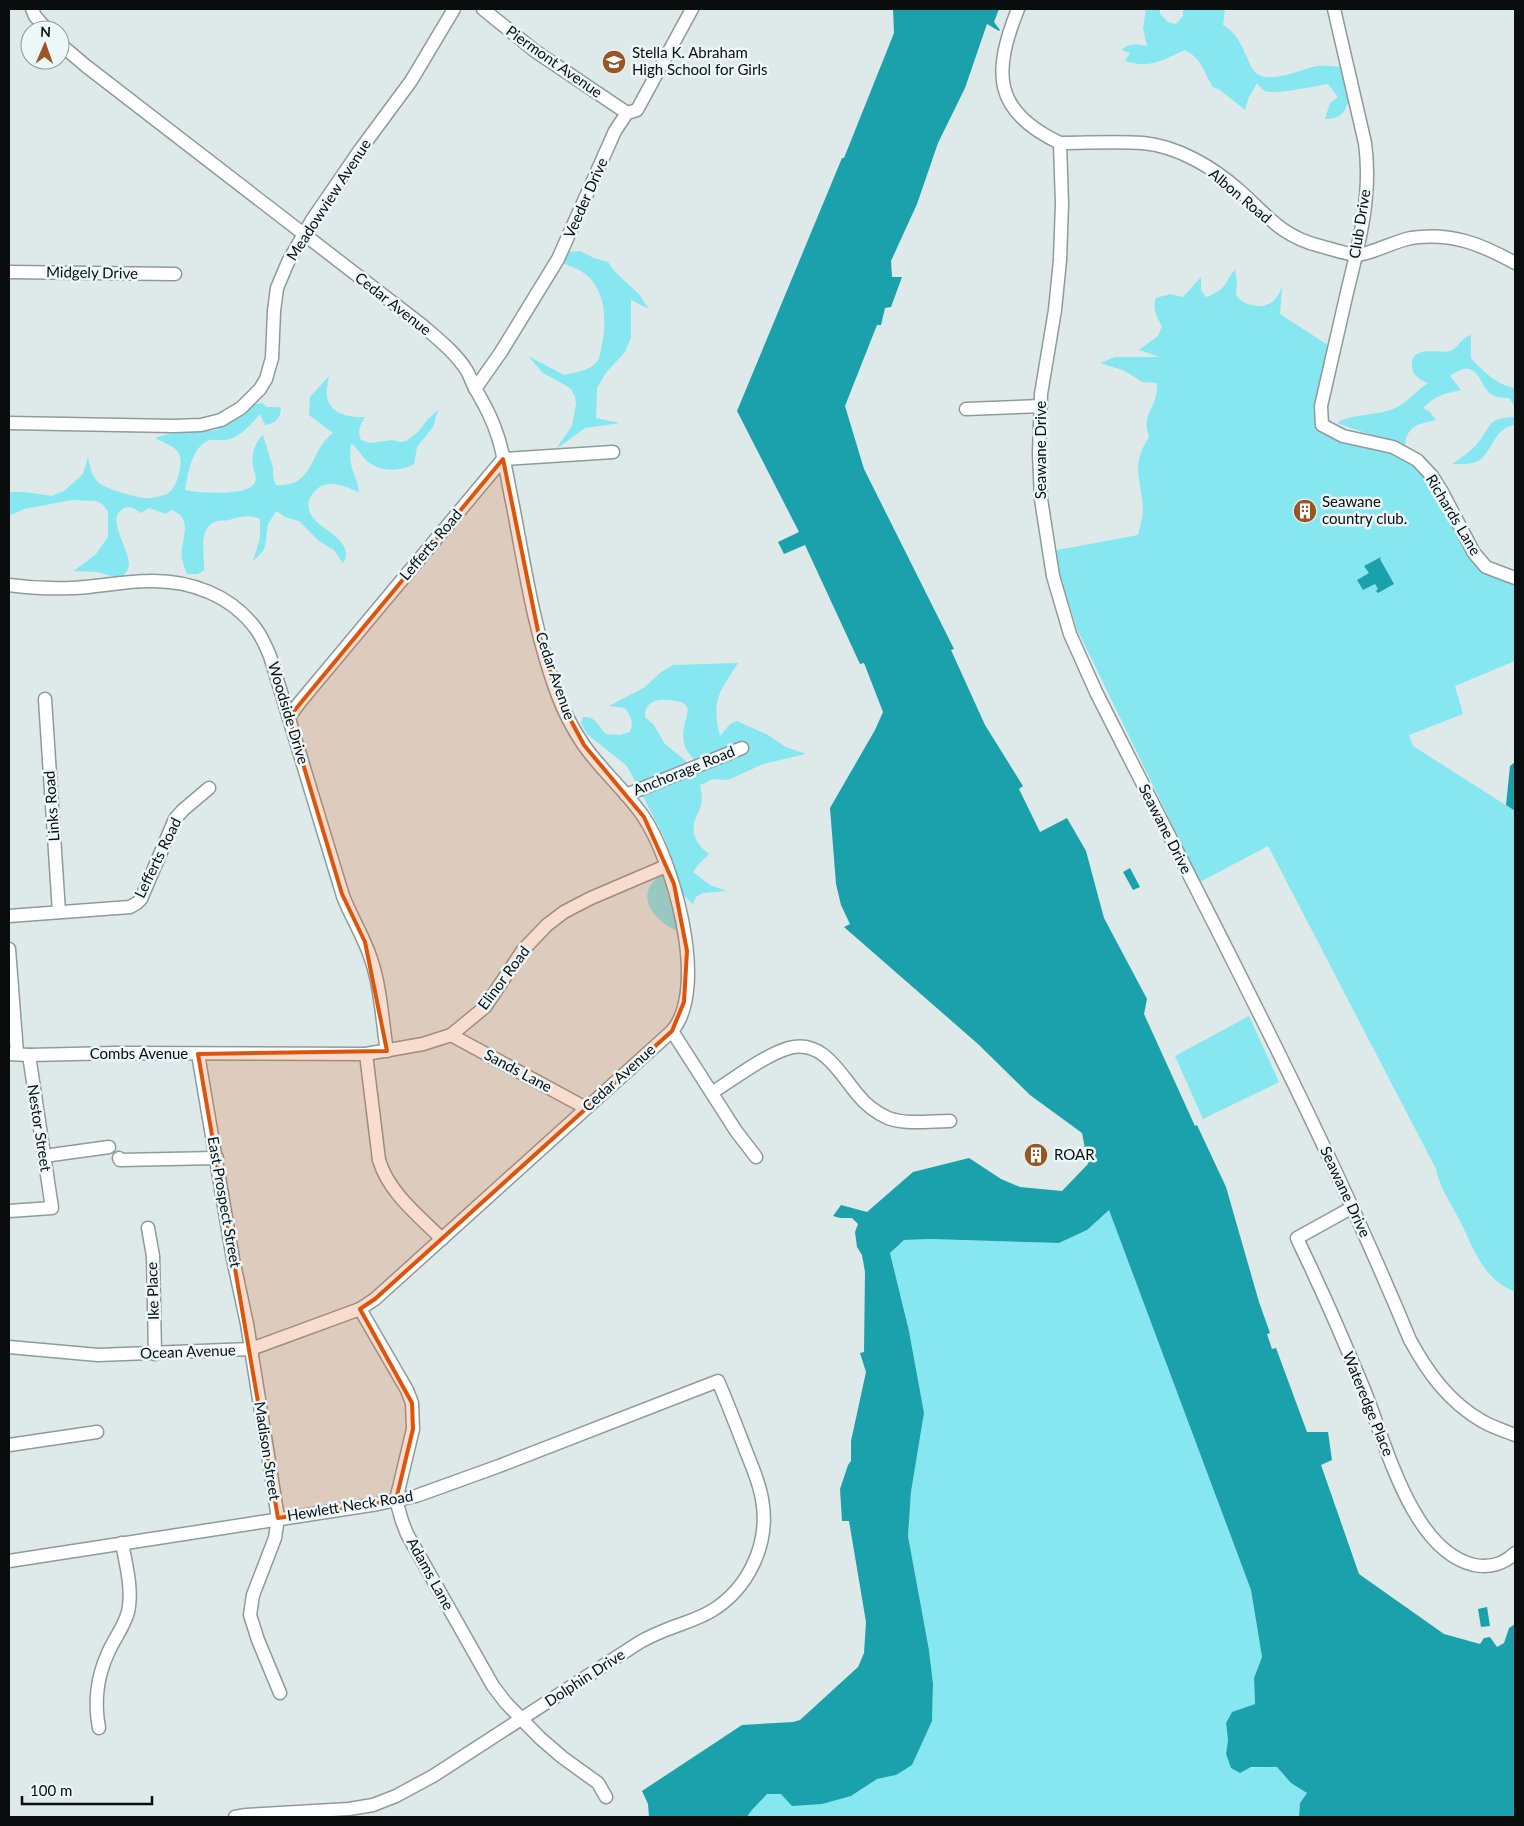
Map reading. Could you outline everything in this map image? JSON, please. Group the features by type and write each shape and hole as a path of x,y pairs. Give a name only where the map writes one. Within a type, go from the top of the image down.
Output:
{"street":[{"path":"32,9 39,20"},
{"name":"Meadowview Avenue","path":"9,423 183,426 211,422 235,413 260,390 272,358 277,288 288,262 304,234 360,150 411,80 454,9"},
{"name":"Piermont Avenue","path":"483,9 535,51 628,113"},
{"name":"Veeder Drive","path":"475,389 501,352 558,260 615,131 628,113 637,110 692,9"},
{"path":"1018,9 1007,35 1002,56 1001,73 1005,94 1012,107 1027,122 1060,143"},
{"name":"Club Drive","path":"1334,9 1351,78 1367,163 1367,198 1356,255 1321,406 1322,425 1334,433"},
{"name":"Cedar Avenue","path":"70,52 439,340 462,364 490,415 499,439 538,631 558,696 571,726 584,745 644,817 656,840 674,884 681,913 688,964 684,1002 680,1018 672,1031 375,1299 360,1309"},
{"name":"Albon Road","path":"1060,143 1143,143 1159,145 1179,152 1226,180 1282,230 1298,239 1356,255"},
{"name":"Seawane Drive","path":"1060,143 1062,204 1060,260 1055,310 1042,384 1039,454 1044,526 1053,576 1070,634 1096,692 1353,1207 1410,1340 1432,1377 1457,1403 1483,1422 1515,1434"},
{"path":"1356,255 1410,238 1432,237 1459,239 1475,243 1515,263"},
{"name":"Midgely Drive","path":"9,272 175,274"},
{"path":"966,408 1041,406"},
{"name":"Richards Lane","path":"1334,433 1393,447 1417,460 1432,476 1442,492 1474,553 1486,567 1515,578"},
{"path":"503,460 613,452"},
{"name":"Lefferts Road","path":"289,717 503,460"},
{"name":"Woodside Drive","path":"9,585 38,589 148,581 172,582 194,586 211,592 241,612 261,637 270,656 343,896 352,919 366,943 372,962 387,1051"},
{"name":"Links Road","path":"45,699 59,912"},
{"name":"Anchorage Road","path":"626,795 742,748"},
{"name":"Lefferts Road","path":"9,916 130,907 137,903 141,899 175,819 209,788"},
{"name":"Elinor Road","path":"270,1054 366,1054 423,1044 451,1035 485,1007 523,950 547,925 564,912 591,898 666,866"},
{"path":"9,949 18,1054"},
{"path":"672,1031 713,1092 736,1131 756,1157"},
{"name":"Sands Lane","path":"451,1035 586,1108"},
{"path":"713,1092 775,1053 791,1048 803,1047 816,1051 828,1058 857,1094 878,1113 896,1120 908,1122 950,1121"},
{"name":"Combs Avenue","path":"18,1054 270,1054"},
{"name":"Nestor Street","path":"9,1211 52,1208 44,1156 18,1054"},
{"name":"East Prospect Street","path":"198,1054 233,1259 248,1324 251,1349"},
{"path":"366,1054 379,1160 383,1172 396,1193 442,1239"},
{"path":"44,1156 109,1147"},
{"path":"118,1158 120,1160 217,1158"},
{"name":"Wateredge Place","path":"1353,1207 1298,1238 1364,1388 1399,1484 1417,1517 1432,1537 1447,1551 1465,1562 1481,1566 1500,1564 1515,1553"},
{"name":"Ike Place","path":"148,1228 153,1256 155,1354"},
{"path":"360,1309 412,1403 413,1429 396,1500"},
{"name":"Ocean Avenue","path":"9,1347 98,1355 251,1349 360,1309"},
{"name":"Madison Street","path":"251,1349 278,1518 275,1538 253,1595 250,1614 258,1640 280,1693"},
{"name":"Hewlett Neck Road","path":"9,1561 378,1504 416,1496 718,1381 724,1394"},
{"name":"Dolphin Drive","path":"243,1816 349,1809 383,1802 432,1776 640,1642 714,1610 734,1592 752,1569 763,1532 763,1504 755,1473 724,1394"},
{"path":"9,1445 97,1432"},
{"name":"Adams Lane","path":"396,1500 407,1534 493,1686 522,1719 562,1757 598,1783 606,1797"},
{"path":"99,1728 96,1702 100,1676 108,1653 123,1626 129,1604 128,1578 122,1543"}],"highlighted area":[{"path":"503,459 538,631 558,696 584,745 644,817 674,884 687,951 684,1002 672,1031 375,1299 360,1309 412,1403 413,1429 396,1500 278,1518 198,1054 387,1051 365,942 342,894 289,717"}],"shaded area":[{"path":"893,9 999,9 994,22 1000,30 987,24 965,88 938,143 917,204 891,261 892,277 902,277 891,307 885,308 881,325 877,325 845,406 864,469 954,649 951,650 985,725 1023,786 1019,789 1040,832 1067,818 1086,851 1104,918 1147,999 1144,1014 1195,1126 1197,1125 1226,1187 1259,1302 1270,1333 1267,1334 1272,1349 1276,1348 1307,1432 1328,1432 1332,1460 1321,1465 1359,1574 1444,1634 1480,1644 1484,1638 1490,1637 1497,1647 1504,1643 1509,1628 1515,1624 1515,1817 1299,1817 1300,1803 1307,1793 1291,1783 1277,1767 1251,1767 1240,1773 1231,1768 1226,1754 1228,1740 1226,1723 1232,1712 1255,1704 1254,1678 1262,1657 1251,1590 1109,1210 1087,1230 1059,1243 930,1239 904,1240 890,1253 909,1331 924,1413 911,1492 908,1536 929,1650 933,1684 932,1721 912,1765 896,1775 877,1779 851,1796 822,1804 792,1806 781,1794 767,1794 747,1817 649,1817 648,1804 642,1791 742,1725 800,1720 858,1667 864,1653 866,1622 849,1521 842,1521 840,1489 851,1461 851,1441 866,1372 860,1353 864,1352 865,1272 862,1255 857,1247 855,1232 858,1224 852,1218 833,1216 841,1205 867,1212 913,1172 969,1158 1001,1179 1020,1187 1062,1191 1088,1164 1082,1133 1030,1095 978,1044 844,927 850,924 841,905 836,884 830,808 875,730 883,712 864,663 860,664 805,545 784,554 778,542 799,532 737,411 842,158 844,158 894,33"},
{"path":"1146,9 1160,9 1160,14 1168,22 1176,24 1183,16 1183,9 1225,9 1223,25 1237,38 1251,66 1256,73 1263,77 1281,76 1318,66 1345,67 1349,93 1346,108 1342,114 1335,118 1325,119 1330,103 1338,97 1328,84 1270,92 1264,90 1257,83 1249,97 1245,110 1220,90 1213,87 1196,58 1185,50 1150,64 1125,61 1130,53 1121,50 1133,45 1147,46 1143,28"},
{"path":"580,251 608,262 616,273 639,294 649,309 631,300 631,337 625,352 605,374 597,388 596,418 620,423 585,428 556,449 572,426 576,404 575,396 570,388 543,373 528,356 564,375 587,369 599,359 603,340 604,308 598,289 582,272 554,259 568,252"},
{"path":"1235,269 1236,295 1240,299 1250,305 1267,305 1276,298 1282,287 1280,314 1334,349 1320,421 1328,429 1410,452 1476,556 1515,578 1515,661 1455,686 1463,714 1409,735 1413,746 1515,811 1515,1292 1495,1279 1475,1253 1443,1189 1436,1169 1268,846 1200,882 1077,629 1052,551 1138,535 1143,508 1138,464 1143,447 1149,437 1147,421 1156,397 1157,383 1142,382 1125,371 1100,363 1115,357 1160,357 1139,350 1158,336 1162,326 1155,309 1156,298 1170,294 1183,297 1201,277 1201,290 1206,297 1221,289"},
{"path":"1471,335 1471,358 1497,381 1515,388 1515,407 1509,398 1493,395 1473,370 1467,369 1460,370 1450,376 1461,390 1440,396 1423,408 1430,412 1436,420 1414,427 1408,434 1405,447 1337,423 1351,417 1382,412 1401,405 1428,383 1414,373 1412,367 1416,355 1426,352 1450,351"},
{"path":"329,376 327,396 332,407 347,416 365,417 360,425 359,434 361,440 370,443 392,440 406,441 418,432 438,410 433,427 417,447 414,464 409,467 390,470 372,465 351,443 351,464 359,492 338,485 328,484 318,488 312,495 309,500 311,514 315,520 339,539 343,545 346,554 343,563 334,550 319,541 299,521 285,517 276,511 268,525 264,548 253,561 260,538 260,519 244,516 217,521 211,524 204,535 204,570 198,574 187,574 182,559 185,531 183,518 171,510 166,514 149,508 141,513 128,507 118,513 117,519 117,526 129,563 123,577 98,572 74,571 96,554 108,537 108,511 102,504 96,501 72,500 24,509 9,516 9,492 52,496 64,491 83,474 88,457 94,476 102,485 145,498 167,494 177,481 181,462 180,456 174,448 155,438 168,434 217,430 255,404 262,403 267,407 279,407 281,409 276,420 265,425 260,414 245,430 236,436 226,440 209,440 202,445 197,450 191,463 185,490 223,493 251,487 256,480 252,463 254,449 263,435 276,485 298,481 305,474 325,440 333,433 309,415 310,397"},
{"path":"1515,417 1515,425 1501,431 1481,459 1470,464 1452,464 1474,447 1494,421"},
{"path":"1381,557 1380,559 1394,584 1378,593 1375,584 1363,590 1357,580 1369,573 1364,566"},
{"path":"738,663 718,697 716,714 720,736 730,724 737,721 768,735 786,747 806,754 763,764 728,780 713,779 700,785 702,802 695,820 694,835 701,847 709,854 693,872 710,885 727,891 703,893 696,897 693,904 683,895 666,891 677,918 679,932 659,919 649,905 647,898 652,883 658,877 661,875 677,875 664,837 627,766 587,734 581,723 583,717 587,717 594,720 606,734 620,735 630,732 631,719 625,708 609,706 645,687 661,672 673,665","holes":["659,700 674,701 687,706 688,711 683,733 684,743 695,762 697,770 665,744 654,725 645,717 648,706 653,702"]},
{"path":"1515,762 1515,811 1506,805 1510,766"},
{"path":"1130,868 1140,887 1133,890 1123,872"},
{"path":"1249,1016 1279,1082 1203,1119 1175,1056"},
{"path":"1109,1209 1251,1590 1262,1657 1254,1678 1255,1704 1232,1712 1226,1723 1228,1740 1226,1754 1231,1768 1277,1767 1291,1783 1307,1793 1300,1803 1299,1817 747,1817 766,1794 851,1796 877,1779 896,1775 932,1721 933,1684 929,1650 908,1536 911,1492 924,1413 909,1331 890,1253 904,1240 930,1239 1059,1243 1087,1230"},
{"path":"1487,1607 1490,1626 1481,1627 1478,1609"}],"place":[{"name":"Stella K. Abraham High School for Girls","path":"614,62"},
{"name":"Seawane country club.","path":"1305,511"},
{"name":"ROAR","path":"1036,1155"}]}
